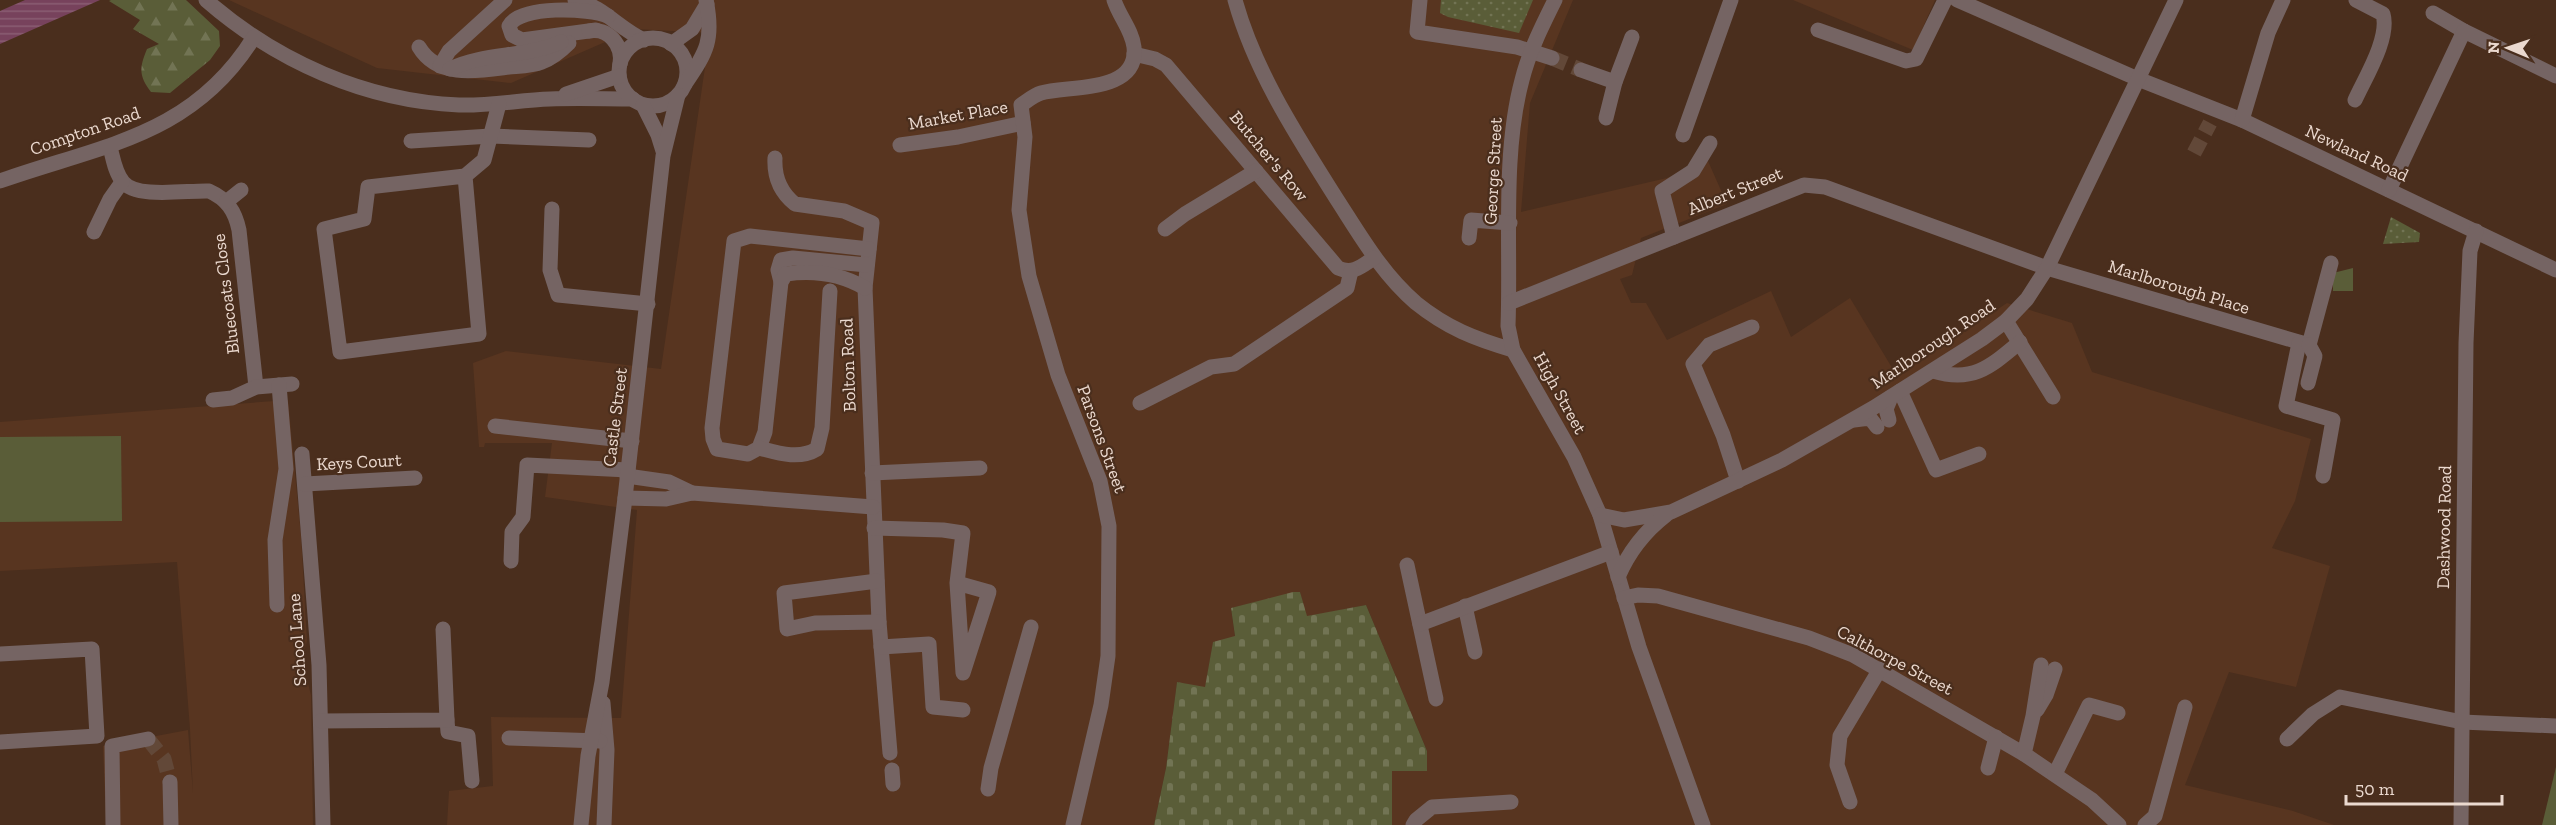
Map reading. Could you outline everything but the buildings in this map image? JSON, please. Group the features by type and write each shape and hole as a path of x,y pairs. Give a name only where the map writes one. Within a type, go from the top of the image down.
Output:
{"street":[{"path":"206,0 254,37 309,67 375,92 417,101 459,105 549,99 638,102 654,106 664,104 681,90 699,64 711,27 706,2"},
{"path":"445,67 449,51 505,0"},
{"path":"575,0 595,7 632,35 644,40 663,40 671,44 680,52 686,64 681,90"},
{"path":"596,0 608,16"},
{"path":"1114,0 1131,35 1134,54"},
{"name":"High Street","path":"1235,0 1253,53 1269,86 1374,258 1415,302 1440,319 1472,338 1513,350 1574,457 1600,515 1654,689 1703,825"},
{"path":"1420,0 1417,32 1532,50 1552,58"},
{"name":"George Street","path":"1513,350 1508,326 1511,152 1514,115 1532,50 1555,0"},
{"path":"1683,135 1731,0"},
{"path":"1818,30 1906,61 1916,59 1945,0"},
{"name":"Newland Road","path":"1957,0 2138,79 2214,116 2242,120 2556,270"},
{"name":"Marlborough Road","path":"1618,577 1624,562 1640,538 1671,512 1782,460 1851,421 2006,321 2027,299 2047,268 2176,0"},
{"path":"2242,120 2268,33 2283,0"},
{"path":"2355,100 2386,24 2383,14 2356,0"},
{"path":"671,44 683,38 692,29 706,2"},
{"path":"596,30 522,40 512,35 509,26 518,17 533,13 580,11 608,16"},
{"path":"2433,13 2464,31 2556,76"},
{"path":"419,47 423,54 445,67 477,58 549,46 580,32 596,30 604,32 615,42 621,56 620,70 625,91 638,102"},
{"path":"2389,190 2464,31"},
{"name":"Compton Road","path":"0,181 51,163 110,147 163,124 202,98 231,70 254,37"},
{"path":"1606,118 1615,82 1632,37"},
{"path":"549,99 620,70 626,52 644,40"},
{"name":"Market Place","path":"1021,105 1040,93 1102,85 1114,80 1126,72 1134,54"},
{"name":"Butcher's Row","path":"1134,54 1155,58 1166,65 1338,268 1347,272 1351,271"},
{"path":"1581,70 1615,82"},
{"name":"Castle Street","path":"581,825 598,741 602,682 648,304 663,156 681,90"},
{"name":"Castle Street","path":"638,102 658,135 663,156"},
{"path":"465,176 479,334 340,352 324,229 364,219 368,187 465,176 484,160 499,104"},
{"name":"Parsons Street","path":"1021,105 1025,137 1019,210 1029,276 1058,375 1100,481 1109,526 1108,656 1101,705 1073,825"},
{"name":"Market Place","path":"900,145 958,137 1023,123"},
{"path":"411,141 491,136 589,140"},
{"path":"1674,237 1662,191 1693,171 1710,143"},
{"path":"110,147 122,182 141,192 209,192 226,202 241,190"},
{"name":"Bolton Road","path":"775,158 780,187 795,204 844,211 872,223 865,288 879,622 890,753"},
{"path":"1165,229 1185,214 1256,171"},
{"path":"94,232 110,198 122,182"},
{"name":"Albert Street","path":"1509,303 1792,188 1814,185 2047,268"},
{"name":"Bluecoats Close","path":"226,202 233,211 239,230 256,387"},
{"path":"552,209 550,270 558,295 648,304"},
{"path":"1468,238 1471,220 1510,223"},
{"name":"Dashwood Road","path":"2460,825 2466,343 2470,251 2476,231"},
{"path":"750,236 868,257 781,260 778,270 781,282 765,432 759,448 748,454 717,449 713,440 712,428 734,241 750,236"},
{"path":"1140,403 1211,367 1234,364 1347,288 1351,271 1374,258"},
{"path":"2323,476 2333,420 2286,406 2331,263"},
{"name":"Marlborough Place","path":"2047,268 2304,344"},
{"path":"781,282 786,274 804,272 847,278 865,288"},
{"path":"759,448 784,455 809,454 817,449 822,428 830,291"},
{"path":"2006,321 2053,398"},
{"path":"1738,481 1723,435 1693,364 1709,345 1752,327"},
{"path":"1933,370 1950,376 1969,376 1999,359 2020,342"},
{"path":"2304,344 2315,356 2308,383"},
{"path":"213,400 232,398 256,387 286,385 286,469 275,540 277,605"},
{"path":"1851,421 1870,418 1883,423 1886,409 1895,394"},
{"path":"1895,394 1936,470 1979,454"},
{"path":"495,426 632,441"},
{"name":"School Lane","path":"302,454 319,665 323,825"},
{"path":"511,561 512,532 523,517 526,465 628,473 669,482 692,493"},
{"path":"872,473 980,468"},
{"name":"Keys Court","path":"305,484 415,478"},
{"path":"625,498 666,499 692,493 873,507"},
{"name":"Marlborough Road","path":"1600,515 1624,520 1671,512"},
{"path":"874,528 943,530 963,533 957,583 963,673 989,592 957,583"},
{"path":"1420,624 1611,552"},
{"path":"1407,565 1436,699"},
{"path":"877,581 806,588 784,593 784,609 787,629 815,623 879,622"},
{"name":"Calthorpe Street","path":"1624,598 1638,595 1658,596 1809,638 1853,655 2024,754 2092,800 2119,825"},
{"path":"1465,606 1475,652"},
{"path":"988,789 991,768 1031,627"},
{"path":"442,629 448,732 468,736 472,781"},
{"path":"881,647 929,644 933,707 963,710"},
{"path":"0,654 92,649 97,736 0,742"},
{"path":"2024,754 2033,716 2046,695 2048,667"},
{"path":"1850,802 1838,765 1840,736 1880,669"},
{"path":"2287,739 2313,714 2340,697 2462,722 2556,726"},
{"path":"2055,774 2089,705 2118,713"},
{"path":"2145,825 2155,816 2185,707"},
{"path":"321,721 447,720"},
{"path":"1988,768 1996,737"},
{"path":"509,738 598,741"},
{"path":"113,825 112,746 148,739"},
{"name":"Castle Street","path":"598,741 604,825"},
{"path":"170,782 171,825"},
{"path":"1413,825 1432,807 1511,802"}],"shaded area":[{"path":"25,0 100,0 0,44 0,11"},
{"path":"229,0 1573,0 1530,103 1521,212 1667,178 1708,161 1727,204 1641,238 1632,275 1620,279 1631,303 1646,303 1667,340 1771,291 1791,337 1850,298 1897,376 2007,303 2072,323 2092,372 2311,439 2295,501 2272,548 2330,566 2296,687 2229,672 2185,785 2293,811 2334,825 1392,825 1392,770 1427,751 1366,605 1306,617 1300,592 1231,608 1235,637 1213,643 1205,688 1177,682 1166,768 1154,825 447,825 449,791 493,786 491,717 621,718 637,510 545,497 552,443 485,443 484,447 479,447 473,363 506,351 661,369 710,33 635,29 511,83 377,68"},
{"path":"1793,0 1935,0 1913,50"},
{"path":"288,400 301,536 307,641 302,660 311,695 313,825 106,825 103,746 188,730 193,793 177,562 0,571 0,422"}],"green space":[{"path":"186,0 219,31 220,46 210,60 170,93 151,92 142,76 143,61 147,49 159,44 133,29 140,20 109,1"},
{"path":"1441,0 1533,0 1519,33 1448,17 1440,13"},
{"path":"2391,217 2420,233 2419,242 2383,244"},
{"path":"2353,268 2353,291 2333,291 2333,273"},
{"path":"121,436 122,521 0,522 0,437"},
{"path":"1300,592 1307,616 1366,605 1427,751 1427,771 1392,771 1392,825 1154,825 1166,768 1177,682 1205,687 1213,642 1235,636 1231,608"},
{"path":"2556,767 2556,825 2542,825"}],"tunnel":[{"path":"1552,58 1581,70"},
{"path":"2194,153 2210,123"},
{"path":"148,739 164,759 170,782"}]}
